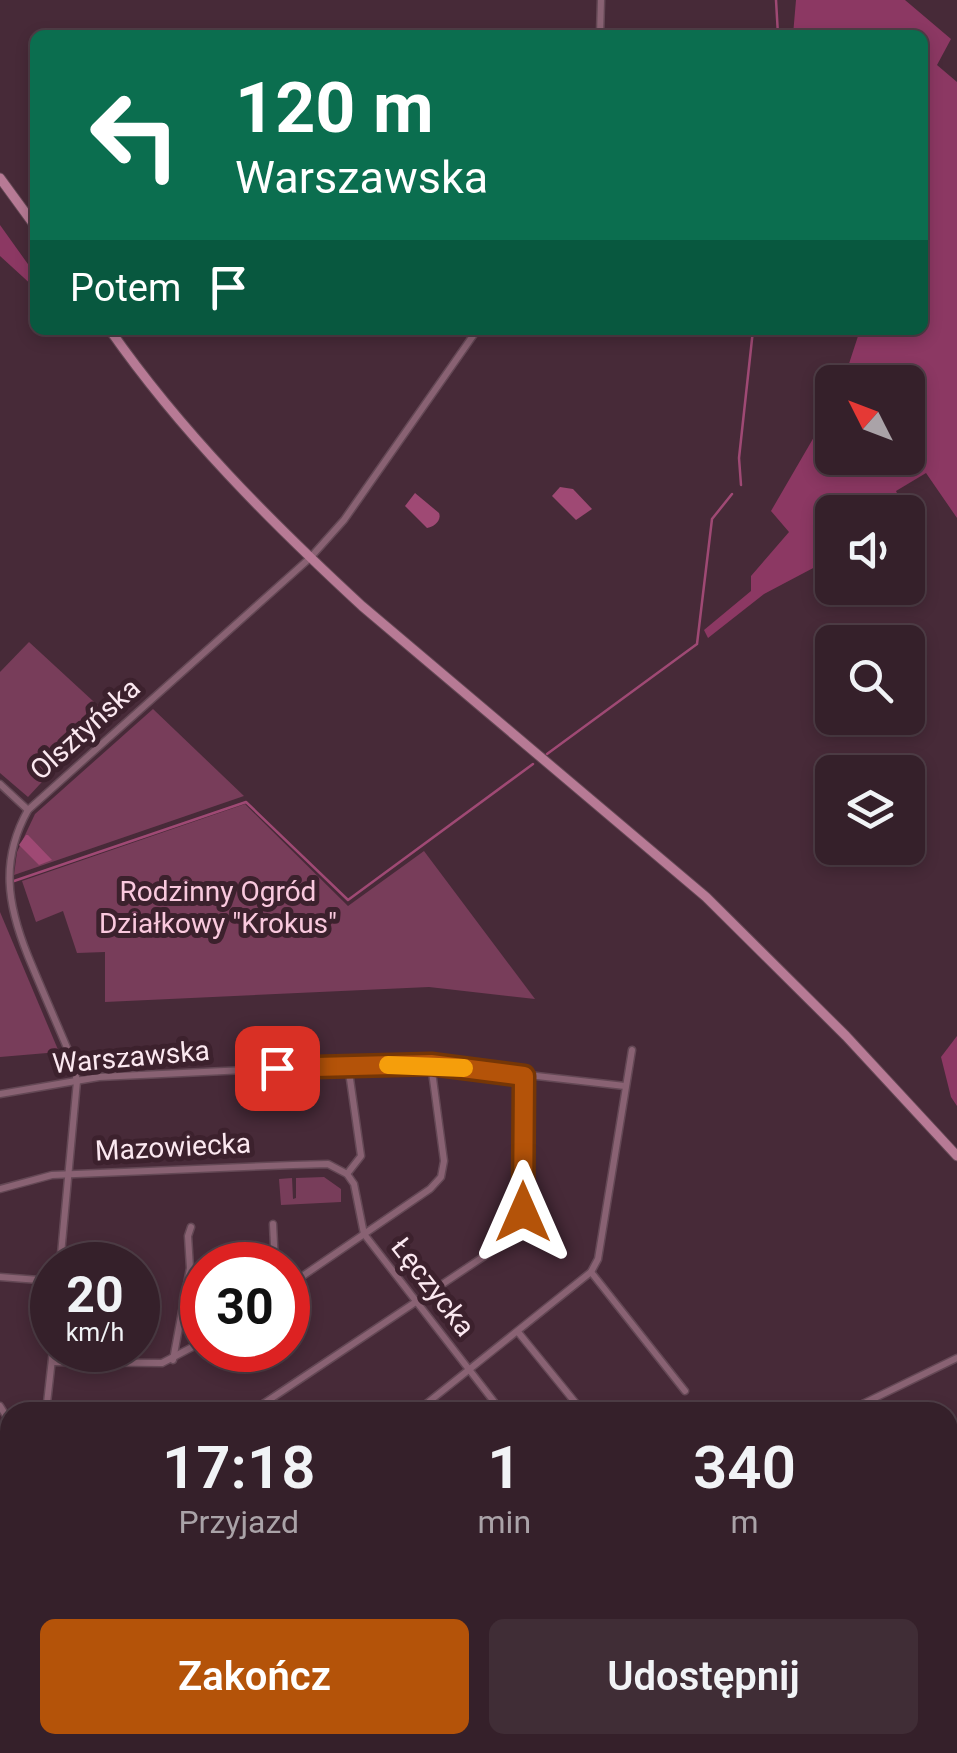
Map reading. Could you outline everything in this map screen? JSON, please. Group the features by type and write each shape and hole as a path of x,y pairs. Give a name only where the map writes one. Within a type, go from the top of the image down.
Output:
{"main road":[{"path":"0,178 30,219"},
{"path":"113,335 150,388 230,479 310,558 706,897 846,1036 957,1156"}],"street":[{"path":"600,30 601,0"},
{"name":"Olsztyńska","path":"62,1242 77,1081 71,1057 6,898 5,858 15,829 28,810 310,558 344,520 474,335"},
{"path":"0,784 28,810"},
{"path":"429,1402 591,1272 598,1260 632,1050"},
{"path":"310,1271 430,1189 441,1177 444,1161 431,1064"},
{"name":"Warszawska","path":"0,1094 77,1081 348,1065 431,1064 624,1086"},
{"name":"Łęczycka","path":"348,1065 361,1156 347,1174 354,1184 364,1234 494,1402"},
{"path":"266,1402 504,1243 518,1228 523,1212 524,1076"},
{"name":"Mazowiecka","path":"0,1189 42,1176 68,1174 328,1164 347,1174"},
{"path":"272,1224 273,1242"},
{"path":"173,1360 190,1268 191,1227"},
{"path":"591,1272 685,1391"},
{"path":"0,1278 30,1280"},
{"path":"518,1332 575,1402"},
{"path":"160,1363 180,1356"},
{"path":"867,1402 957,1358"},
{"path":"47,1402 51,1372"}],"green space":[{"path":"29,642 106,713 28,797 0,773 0,672"},
{"path":"153,709 244,796 14,875 17,852 35,814"},
{"name":"Rodzinny Ogród Działkowy \"Krokus\"","path":"245,804 348,906 424,851 535,999 429,987 105,1002 105,952 77,953 63,911 36,922 22,881"},
{"path":"0,912 59,1052 0,1057"},
{"path":"324,1177 341,1189 341,1202 281,1205 279,1179 292,1178 293,1199 296,1178"}],"shaded area":[{"path":"796,0 905,0 951,39 937,65 957,82 957,518 925,474 925,365 849,365 858,335 928,335 928,30 793,30"},
{"path":"0,225 30,267 30,283 0,256"},
{"path":"815,435 815,475 923,475 896,491 898,495 815,495 815,567 764,594 708,638 704,630 751,591 751,576 789,532 771,511"},
{"path":"560,487 573,489 592,509 576,520 552,496"},
{"path":"415,493 439,513 432,526 427,528 405,506"},
{"path":"26,835 52,860 39,865 19,845"},
{"path":"957,1036 957,1106 941,1057"}],"waterway":[{"path":"776,0 778,30"},
{"path":"741,485 739,458 752,335"},
{"path":"547,754 697,644 712,519 732,494"},
{"path":"14,881 246,802 348,900 533,764"}],"slow traffic":[{"path":"388,1065 464,1068"}],"route":[{"path":"277,1068 431,1064 524,1076 523,1212"}]}
